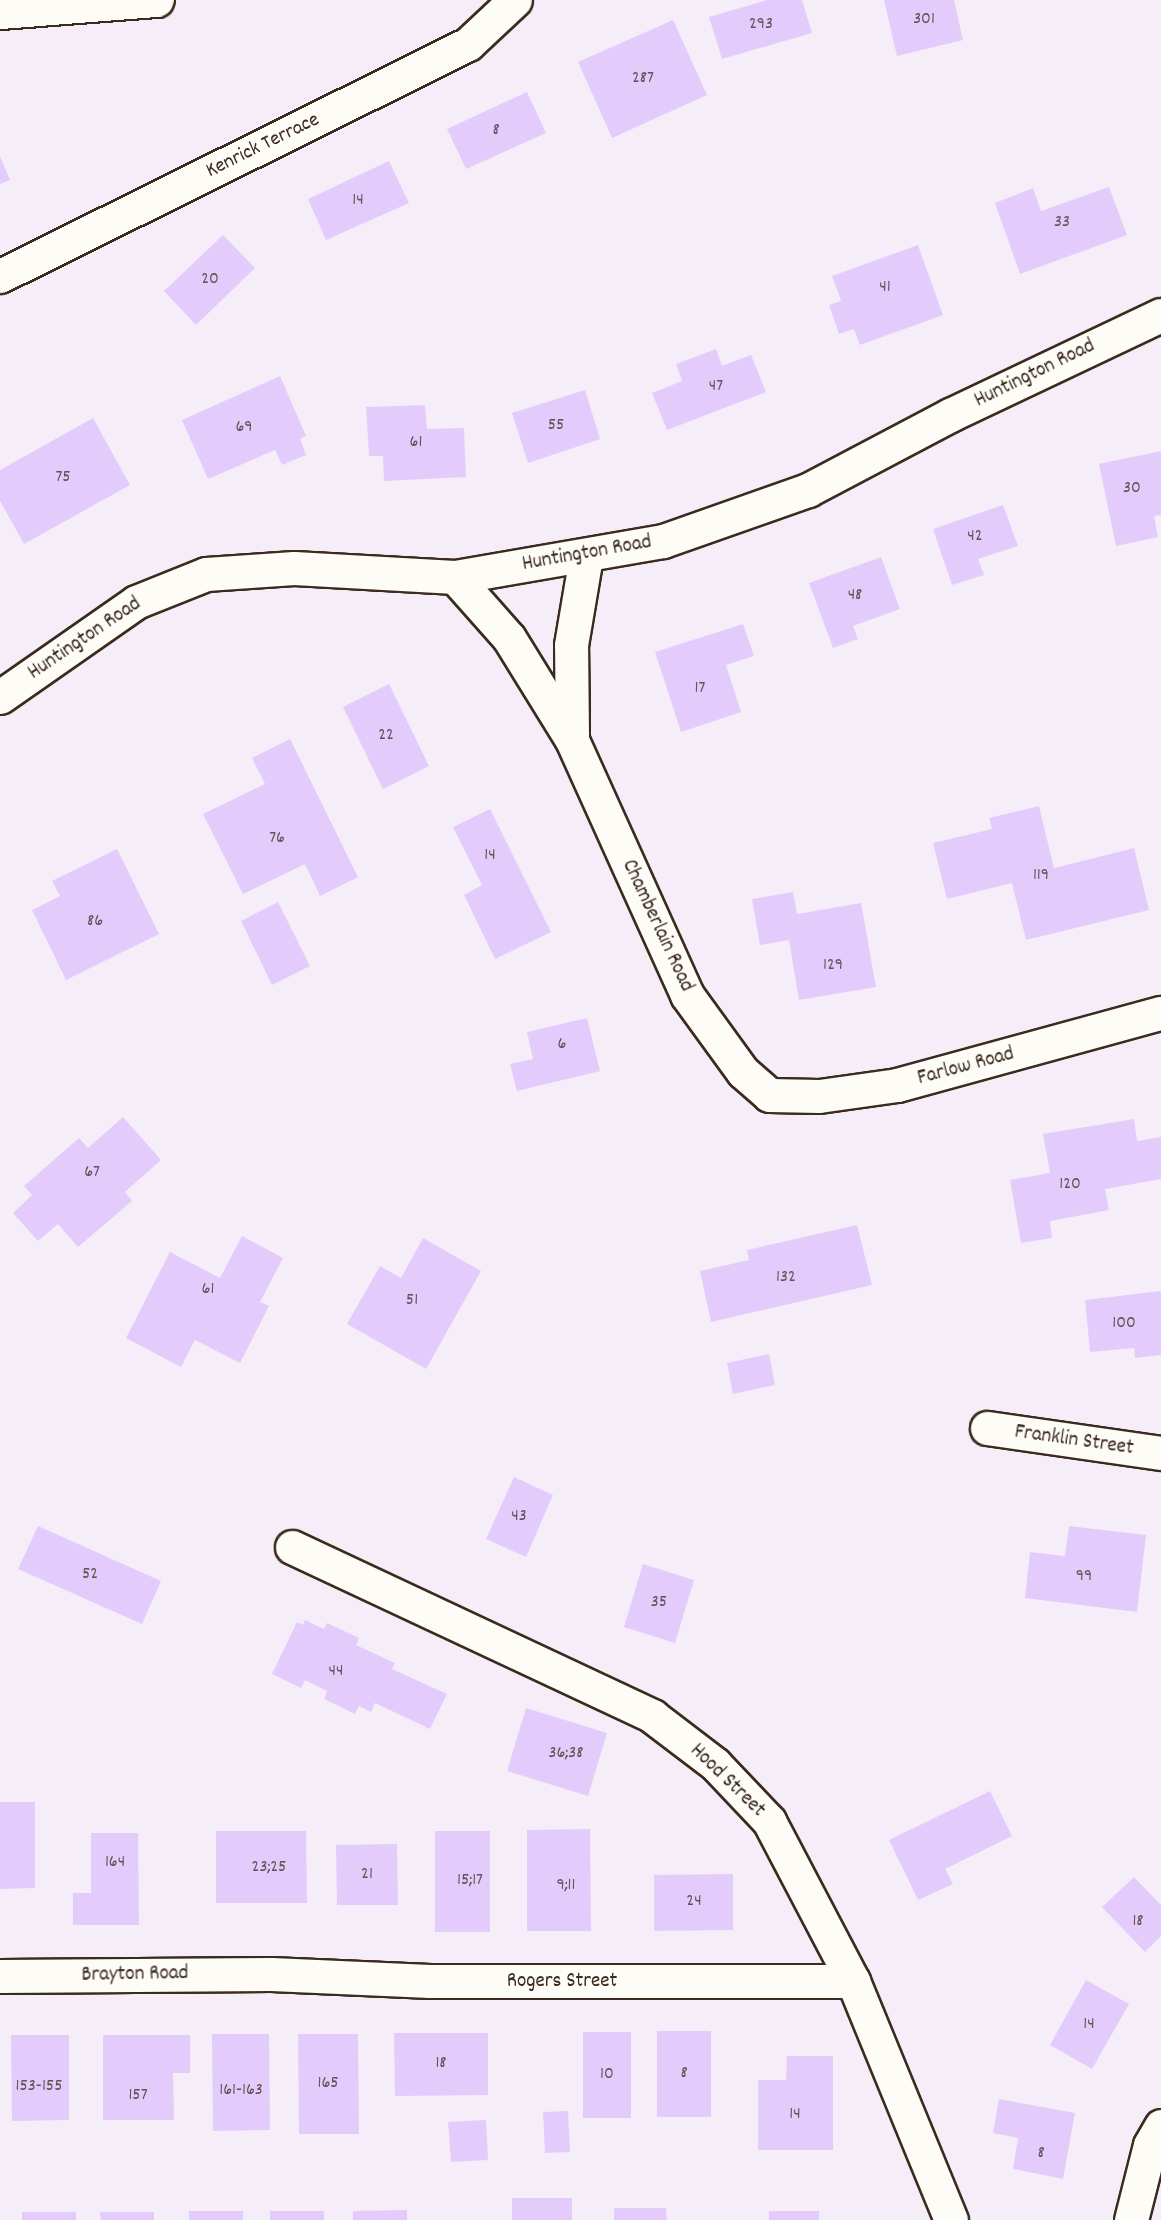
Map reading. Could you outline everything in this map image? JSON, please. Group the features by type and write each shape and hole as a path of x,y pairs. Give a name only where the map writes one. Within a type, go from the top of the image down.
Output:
{"street":[{"path":"0,12 157,0"},
{"name":"Kenrick Terrace","path":"0,276 468,44 515,0"},
{"name":"Huntington Road","path":"0,697 136,602 206,574 294,568 455,577 663,541 808,490 950,415 1161,315"},
{"name":"Chamberlain Road","path":"572,740 571,645 586,556"},
{"name":"Chamberlain Road","path":"455,577 509,638 572,740 687,995 743,1072 768,1094"},
{"name":"Farlow Road","path":"768,1094 819,1096 897,1086 1161,1013"},
{"name":"Franklin Street","path":"987,1428 1161,1453"},
{"name":"Hood Street","path":"292,1547 651,1716 715,1764 769,1821 853,1981 951,2220"},
{"name":"Rogers Street","path":"271,1974 442,1981 853,1981"},
{"name":"Brayton Road","path":"0,1976 271,1974"},
{"path":"1131,2220 1150,2145 1161,2126"}],"building":[{"path":"767,0 802,0 812,33 722,59 709,17"},
{"path":"884,0 954,0 963,40 897,56"},
{"path":"673,20 707,95 612,138 578,62"},
{"path":"527,92 546,133 466,169 447,129"},
{"path":"0,156 10,180 0,184"},
{"path":"389,161 409,203 326,240 308,199"},
{"path":"1109,187 1127,235 1020,274 995,203 1033,188 1041,211"},
{"path":"223,235 255,268 196,325 164,291"},
{"path":"918,245 943,315 860,345 854,329 839,334 829,305 841,301 832,276"},
{"path":"716,349 722,366 751,355 766,392 667,430 652,393 682,381 676,364"},
{"path":"280,376 306,436 300,439 306,455 282,465 275,450 208,479 182,420"},
{"path":"585,390 600,439 528,463 512,413"},
{"path":"425,405 427,429 464,428 466,477 384,481 383,456 369,456 366,407"},
{"path":"93,418 130,485 24,544 0,501 0,470"},
{"path":"1161,451 1161,515 1154,516 1158,537 1116,546 1099,464"},
{"path":"1003,505 1018,546 978,559 984,575 952,585 933,529"},
{"path":"881,557 900,609 853,626 858,639 833,648 809,583"},
{"path":"743,624 754,656 726,665 741,712 681,732 655,652"},
{"path":"389,684 429,766 383,789 343,707"},
{"path":"290,739 358,877 320,896 305,864 243,894 203,814 265,784 252,758"},
{"path":"1039,806 1054,868 1134,848 1149,910 1026,940 1012,883 947,899 933,843 992,829 989,818"},
{"path":"490,809 551,932 495,959 464,895 482,885 453,827"},
{"path":"117,849 159,934 66,980 32,910 60,896 52,881"},
{"path":"793,892 797,914 861,903 876,987 799,1000 789,940 760,945 752,899"},
{"path":"278,902 310,966 272,985 241,921"},
{"path":"587,1018 600,1071 517,1091 510,1064 533,1059 527,1032"},
{"path":"123,1117 161,1160 125,1192 132,1201 78,1247 58,1224 38,1241 13,1213 32,1195 24,1186 79,1138 88,1148"},
{"path":"1134,1119 1137,1141 1161,1137 1161,1179 1105,1189 1109,1210 1050,1221 1052,1238 1021,1243 1010,1180 1050,1173 1043,1134"},
{"path":"857,1225 872,1285 711,1322 700,1271 749,1260 747,1250"},
{"path":"242,1236 283,1258 260,1302 269,1306 240,1363 195,1340 181,1367 126,1338 170,1252 220,1278"},
{"path":"423,1238 481,1271 426,1369 347,1324 380,1266 401,1278"},
{"path":"1161,1291 1161,1355 1135,1358 1134,1348 1090,1352 1085,1300"},
{"path":"769,1354 775,1385 733,1394 727,1363"},
{"path":"514,1477 553,1495 526,1557 486,1539"},
{"path":"38,1526 161,1581 142,1624 18,1569"},
{"path":"1069,1526 1146,1535 1137,1612 1025,1598 1030,1552 1065,1556"},
{"path":"643,1564 694,1580 675,1643 624,1627"},
{"path":"305,1620 324,1629 327,1623 359,1638 356,1645 395,1663 392,1669 447,1694 430,1729 375,1703 371,1712 359,1706 355,1714 324,1699 327,1691 305,1680 301,1688 272,1674 297,1622 303,1625"},
{"path":"526,1708 607,1733 588,1796 507,1771"},
{"path":"990,1791 1012,1836 945,1869 953,1884 918,1900 889,1840"},
{"path":"0,1802 35,1802 35,1888 0,1889"},
{"path":"590,1829 591,1931 527,1931 527,1830"},
{"path":"216,1831 306,1831 307,1903 216,1903"},
{"path":"435,1831 490,1831 490,1932 435,1932"},
{"path":"91,1833 138,1833 139,1925 73,1925 73,1893 91,1893"},
{"path":"397,1844 398,1905 337,1905 336,1845"},
{"path":"733,1874 733,1930 654,1931 654,1875"},
{"path":"1134,1877 1161,1905 1161,1936 1145,1952 1102,1907"},
{"path":"1086,1980 1129,2004 1092,2069 1050,2045"},
{"path":"657,2031 711,2031 711,2117 657,2117"},
{"path":"583,2032 631,2032 631,2118 583,2118"},
{"path":"394,2033 488,2033 488,2095 395,2096"},
{"path":"212,2034 269,2034 270,2130 213,2131"},
{"path":"298,2034 358,2034 359,2134 299,2134"},
{"path":"11,2035 69,2035 69,2120 12,2121"},
{"path":"103,2035 190,2035 190,2073 173,2073 174,2120 103,2120"},
{"path":"787,2056 833,2056 833,2150 758,2150 758,2080 786,2080"},
{"path":"999,2099 1075,2113 1063,2179 1013,2169 1018,2138 993,2133"},
{"path":"568,2111 570,2152 545,2153 543,2112"},
{"path":"486,2120 488,2160 451,2162 448,2122"},
{"path":"512,2198 572,2198 572,2220 512,2220"},
{"path":"614,2208 666,2208 667,2220 614,2220"},
{"path":"407,2210 407,2220 353,2220 353,2211"},
{"path":"189,2211 243,2211 243,2220 189,2220"},
{"path":"270,2211 324,2211 324,2220 270,2220"},
{"path":"769,2211 819,2211 819,2220 769,2220"},
{"path":"22,2212 76,2212 76,2220 22,2220"},
{"path":"100,2212 154,2212 154,2220 101,2220"}]}
